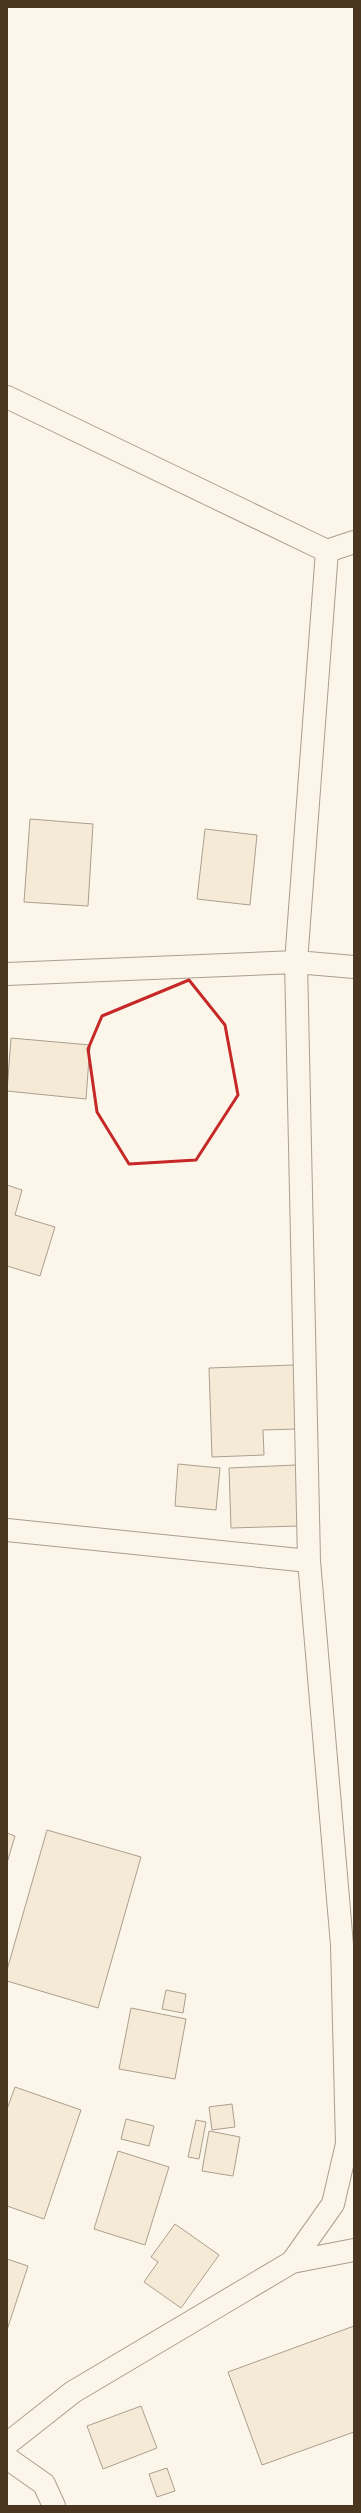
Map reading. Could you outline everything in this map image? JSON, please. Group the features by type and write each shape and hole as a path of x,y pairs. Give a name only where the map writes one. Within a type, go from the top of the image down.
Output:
{"street":[{"path":"7,397 327,551 354,542"},
{"path":"292,2262 333,2204 347,2144 342,1945 309,1561 296,962 327,551"},
{"path":"7,974 296,962 354,967"},
{"path":"7,1530 309,1561"},
{"path":"7,2444 73,2392 292,2262 354,2250"},
{"path":"7,2458 44,2484 54,2506"}],"highlighted area":[{"path":"189,980 225,1025 238,1095 196,1160 129,1164 97,1112 88,1049 102,1016"}],"building":[{"path":"30,819 93,824 88,906 24,902"},
{"path":"205,829 257,835 250,905 197,899"},
{"path":"11,1038 90,1045 86,1099 7,1091"},
{"path":"7,1185 22,1190 15,1215 55,1227 40,1276 7,1266"},
{"path":"294,1365 297,1429 263,1430 264,1455 212,1457 209,1368"},
{"path":"178,1464 220,1468 216,1510 175,1506"},
{"path":"296,1465 298,1526 231,1528 229,1468"},
{"path":"47,1830 141,1857 98,2008 7,1981 7,1970"},
{"path":"7,1833 15,1836 7,1863"},
{"path":"166,1990 186,1994 183,2013 162,2009"},
{"path":"131,2008 186,2019 175,2079 119,2069"},
{"path":"15,2087 81,2110 44,2219 7,2206 7,2109"},
{"path":"232,2104 235,2127 212,2130 209,2107"},
{"path":"126,2119 154,2126 149,2146 121,2139"},
{"path":"196,2120 206,2122 199,2159 188,2157"},
{"path":"209,2131 240,2137 233,2176 202,2171"},
{"path":"118,2151 169,2167 145,2245 94,2229"},
{"path":"175,2224 219,2255 181,2308 144,2282 158,2262 151,2257"},
{"path":"7,2259 28,2266 7,2330"},
{"path":"354,2326 354,2432 262,2465 228,2372"},
{"path":"141,2406 157,2448 103,2469 87,2426"},
{"path":"167,2468 175,2491 157,2497 149,2474"}]}
